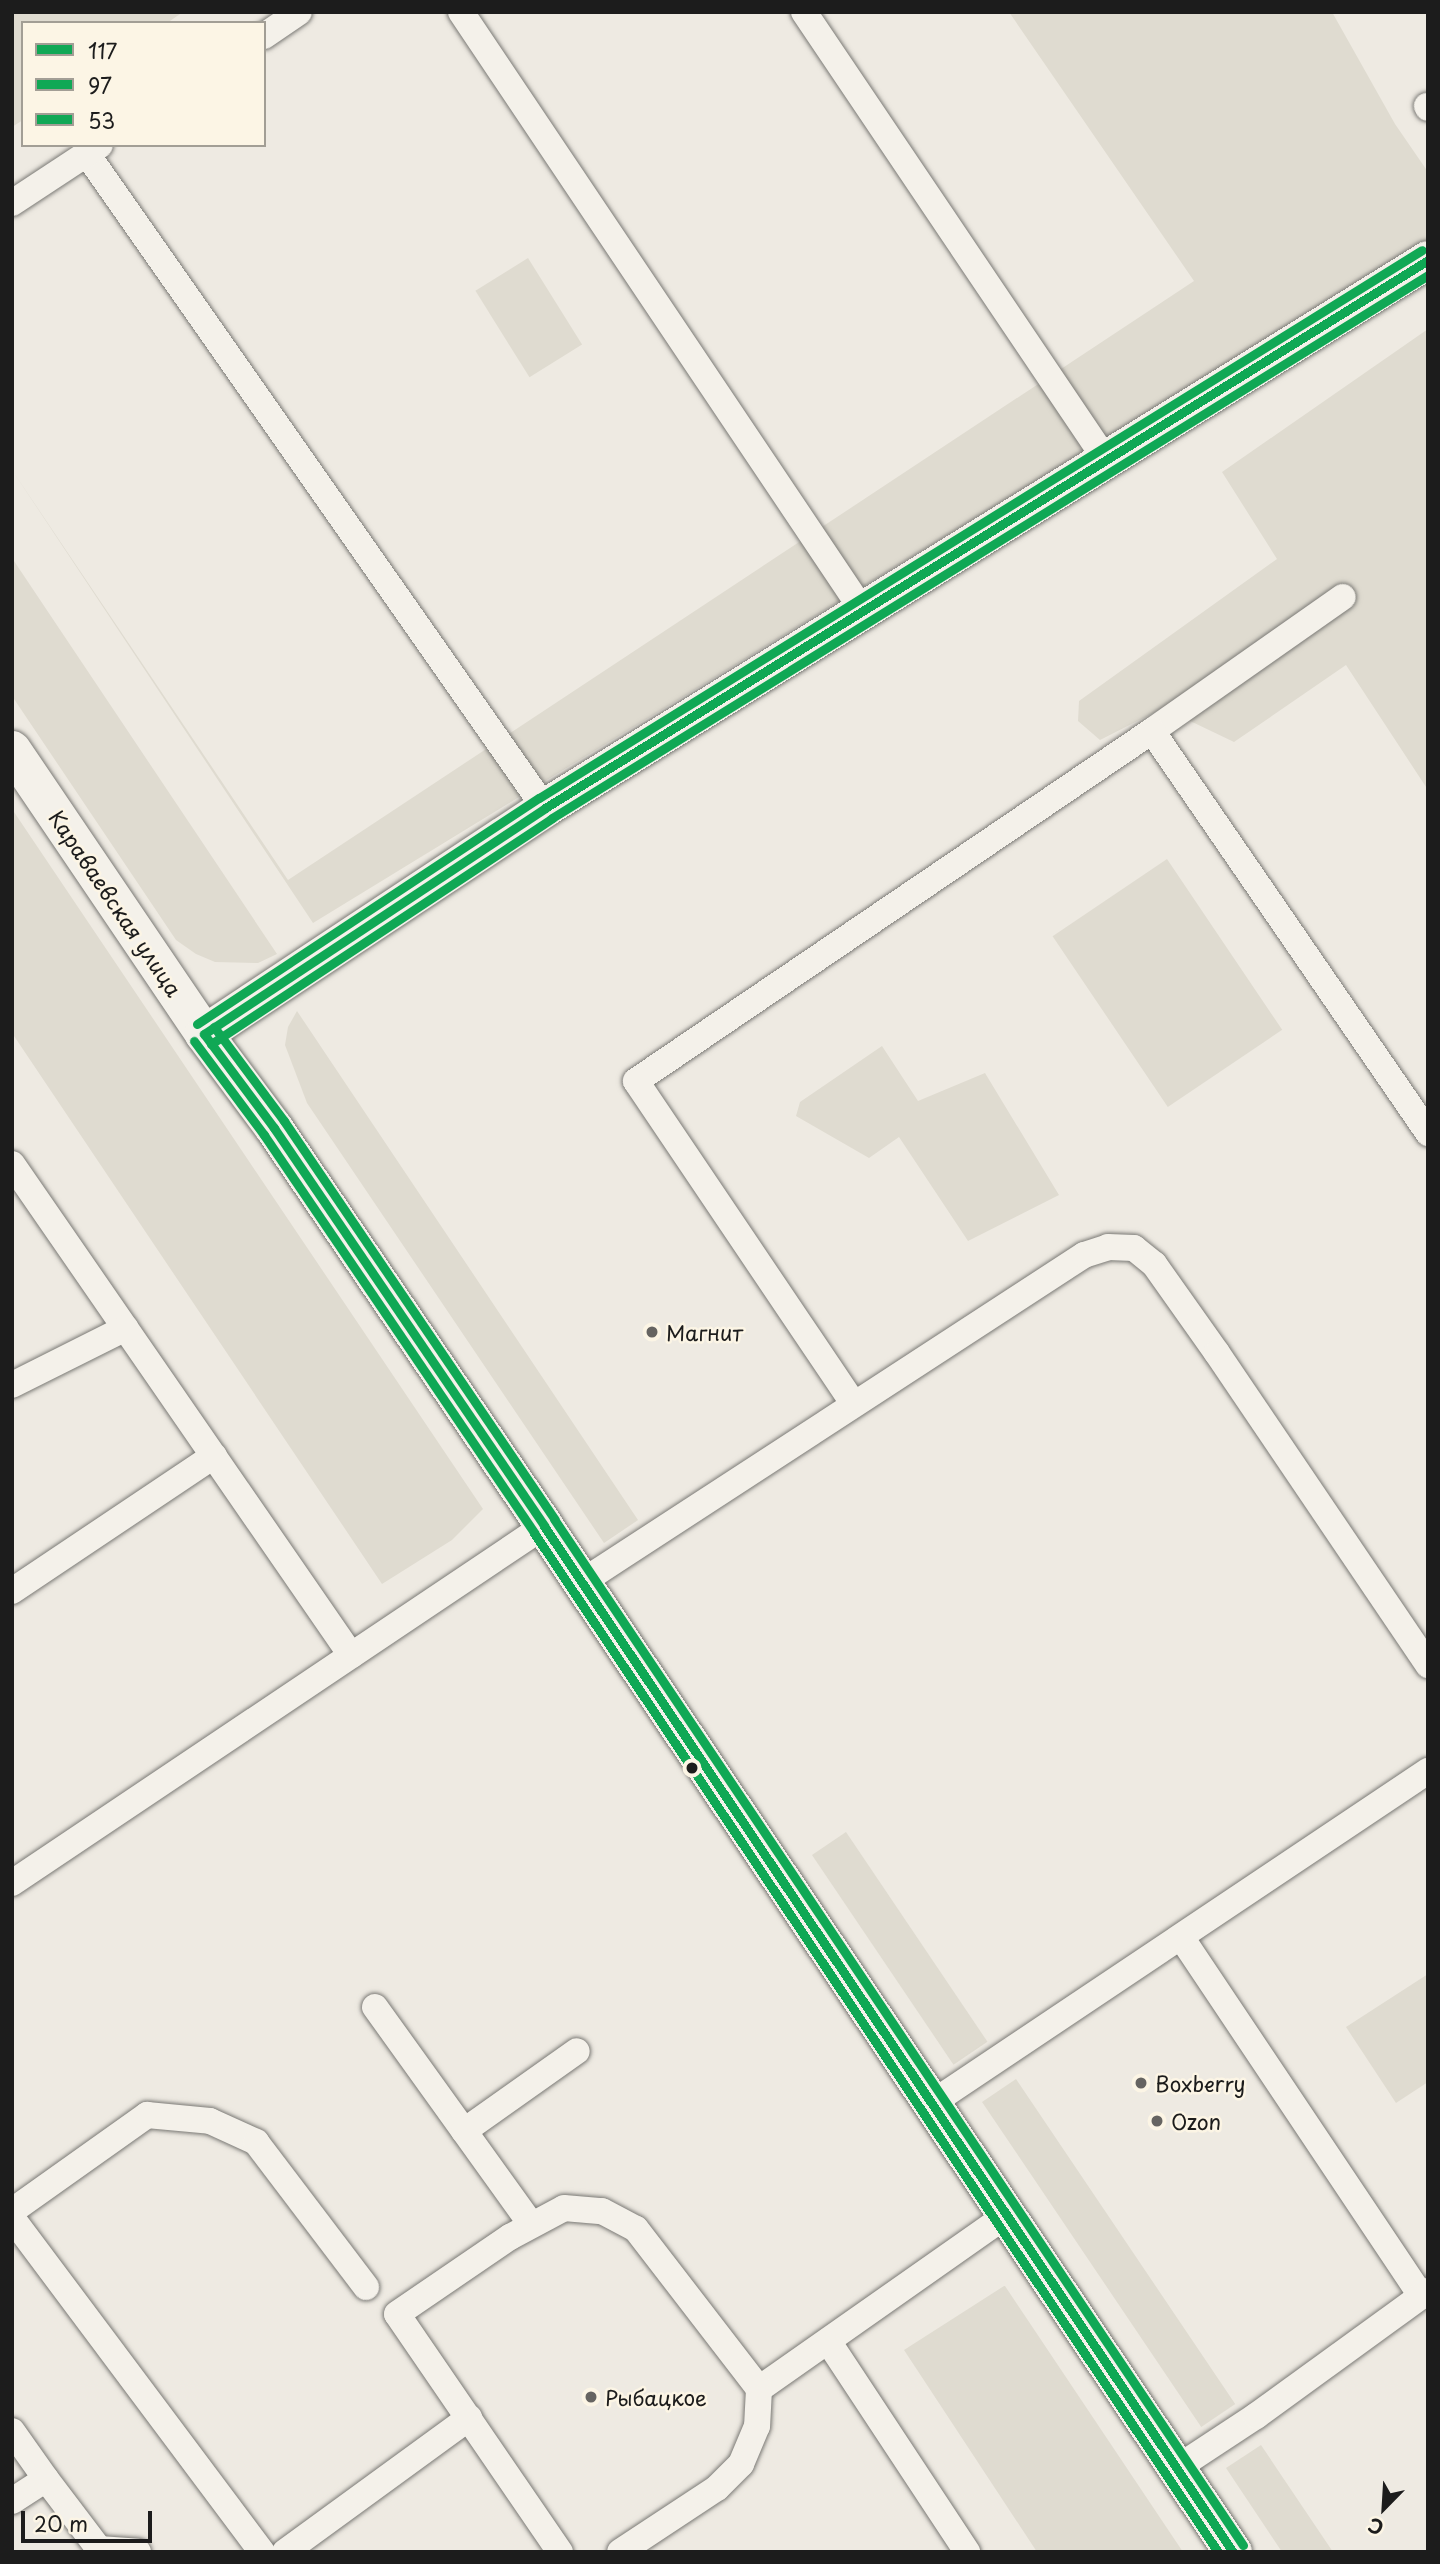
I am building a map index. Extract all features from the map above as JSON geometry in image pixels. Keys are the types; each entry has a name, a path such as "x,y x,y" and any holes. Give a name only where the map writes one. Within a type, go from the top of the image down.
{"street":[{"path":"204,1034 545,808 1428,260"},
{"name":"Караваевская улица","path":"12,750 204,1034 274,1128 544,1525 1233,2552"}],"lane":[{"path":"266,35 299,12"},
{"path":"461,12 863,611"},
{"path":"804,12 1106,460"},
{"path":"12,203 94,150 545,808"},
{"path":"853,1403 636,1081 1152,731 1343,597"},
{"path":"1152,731 1428,1133"},
{"path":"12,1164 351,1655"},
{"path":"582,1582 1084,1255 1108,1247 1133,1248 1154,1264 1202,1331 1428,1665"},
{"path":"12,1385 126,1328"},
{"path":"12,1591 214,1457"},
{"path":"12,1883 544,1525"},
{"path":"932,2103 1428,1771"},
{"path":"1177,2468 1256,2416 1424,2293 1181,1937"},
{"path":"375,2007 531,2224"},
{"path":"464,2131 578,2051"},
{"path":"12,2211 147,2115 210,2121 256,2142 366,2287"},
{"path":"560,2552 397,2314 531,2224 564,2208 602,2211 636,2229 759,2389 757,2426 741,2464 717,2488 650,2544 620,2552"},
{"path":"759,2389 1007,2215"},
{"path":"12,2218 262,2552"},
{"path":"828,2342 968,2552"},
{"path":"285,2552 469,2418"},
{"path":"12,2431 99,2549 138,2552"},
{"path":"12,2501 46,2479"}],"shaded area":[{"path":"12,12 183,12 170,21 21,21 21,121 12,127"},
{"path":"1009,12 1332,12 1395,124 1428,172 1428,241 313,923 12,470 288,880 1194,281"},
{"path":"528,258 582,345 529,377 475,291"},
{"path":"1428,329 1428,790 1346,665 1234,742 1163,708 1100,740 1078,721 1079,701 1277,559 1222,472"},
{"path":"12,558 277,954 258,963 215,962 196,954 176,940 12,696"},
{"path":"12,809 483,1509 452,1540 382,1584 12,1033"},
{"path":"1167,859 1282,1030 1168,1107 1053,936"},
{"path":"297,1011 638,1520 604,1543 307,1103 285,1045 288,1027"},
{"path":"882,1046 918,1101 985,1073 1059,1195 968,1241 899,1137 869,1158 796,1116 800,1102"},
{"path":"846,1832 987,2042 953,2065 812,1855"},
{"path":"1428,1974 1428,2082 1396,2103 1346,2027"},
{"path":"1016,2079 1235,2404 1201,2427 982,2102"},
{"path":"1004,2286 1183,2552 1037,2552 904,2350"},
{"path":"1261,2445 1333,2552 1282,2552 1226,2468"}],"transit line":[{"name":"53","path":"197,1024 539,798 1422,250"},
{"name":"117","path":"204,1034 545,808 1428,260"},
{"name":"97","path":"211,1044 552,818 1428,275"},
{"name":"53","path":"214,1027 284,1121 554,1519 1243,2545"},
{"name":"117","path":"204,1034 274,1128 544,1526 1233,2552"},
{"name":"97","path":"194,1041 264,1135 534,1533 1218,2552"}],"place":[{"name":"Магнит","path":"652,1332"},
{"name":"Boxberry","path":"1141,2083"},
{"name":"Ozon","path":"1157,2121"},
{"name":"Рыбацкое","path":"591,2397"}]}
